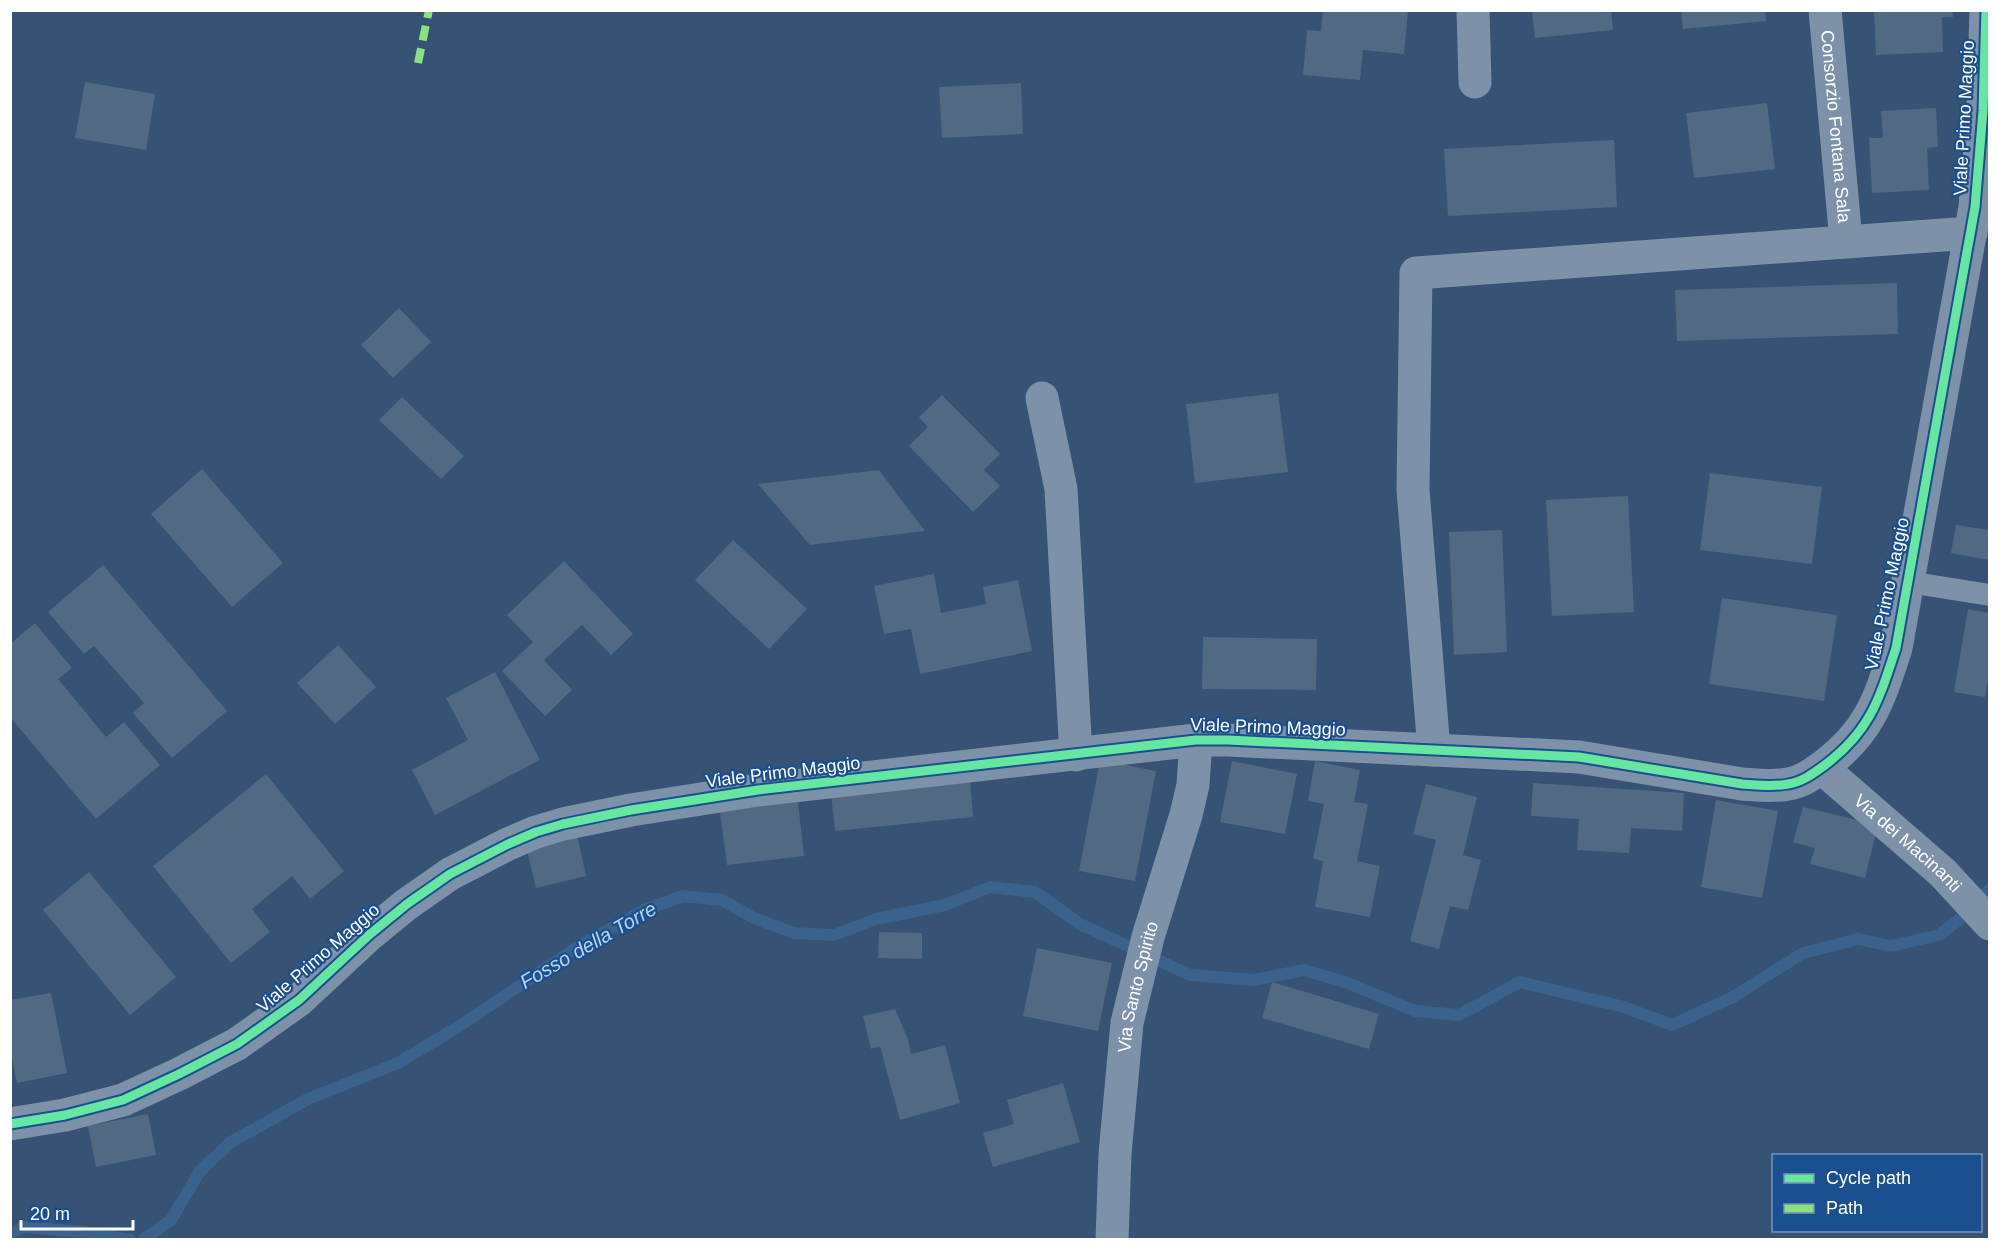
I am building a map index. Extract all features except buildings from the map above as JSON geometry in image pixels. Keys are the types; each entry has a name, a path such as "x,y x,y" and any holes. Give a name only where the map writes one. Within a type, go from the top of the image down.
{"street":[{"path":"1473,10 1475,82"},
{"name":"Consorzio Fontana Sala","path":"1825,10 1846,241"},
{"name":"Viale Primo Maggio","path":"10,1124 65,1115 123,1100 179,1074 237,1044 299,1000 369,935 407,904 450,874 508,843 536,832 631,810 747,792 1196,740 1579,757 1742,784 1791,784 1811,776 1836,757 1858,734 1876,706 1896,648 1971,233 1984,180 1986,10"},
{"path":"1434,750 1413,490 1416,273 1971,233"},
{"path":"1042,398 1061,489 1076,754"},
{"name":"Via Santo Spirito","path":"1112,1239 1114,1154 1127,1023 1148,937 1186,815 1193,785 1196,740"},
{"name":"Via dei Macinanti","path":"1822,768 1930,861 1987,921"}],"lane":[{"path":"1908,582 1989,595"}],"waterway":[{"name":"Fosso della Torre","path":"143,1240 171,1220 200,1171 231,1142 308,1099 398,1063 458,1027 576,948 644,910 683,896 722,900 754,918 794,933 834,935 876,919 945,905 990,887 1035,892 1080,924 1190,975 1254,980 1304,970 1345,982 1415,1011 1459,1015 1520,982 1624,1007 1672,1025 1733,997 1803,953 1858,939 1891,946 1939,935 1990,889"},
{"name":"Fosso della Torre","path":"10,1233 25,1227 83,1232 131,1240"}],"marked path":[{"path":"418,63 429,10"}],"cycle path":[{"path":"10,1124 65,1115 123,1100 179,1074 237,1044 299,1000 369,935 407,904 450,874 536,832 631,810 758,790 1196,740 1579,757 1742,784 1788,784 1808,777 1840,752 1863,727 1878,699 1896,648 1975,207 1983,111 1986,10"}]}
